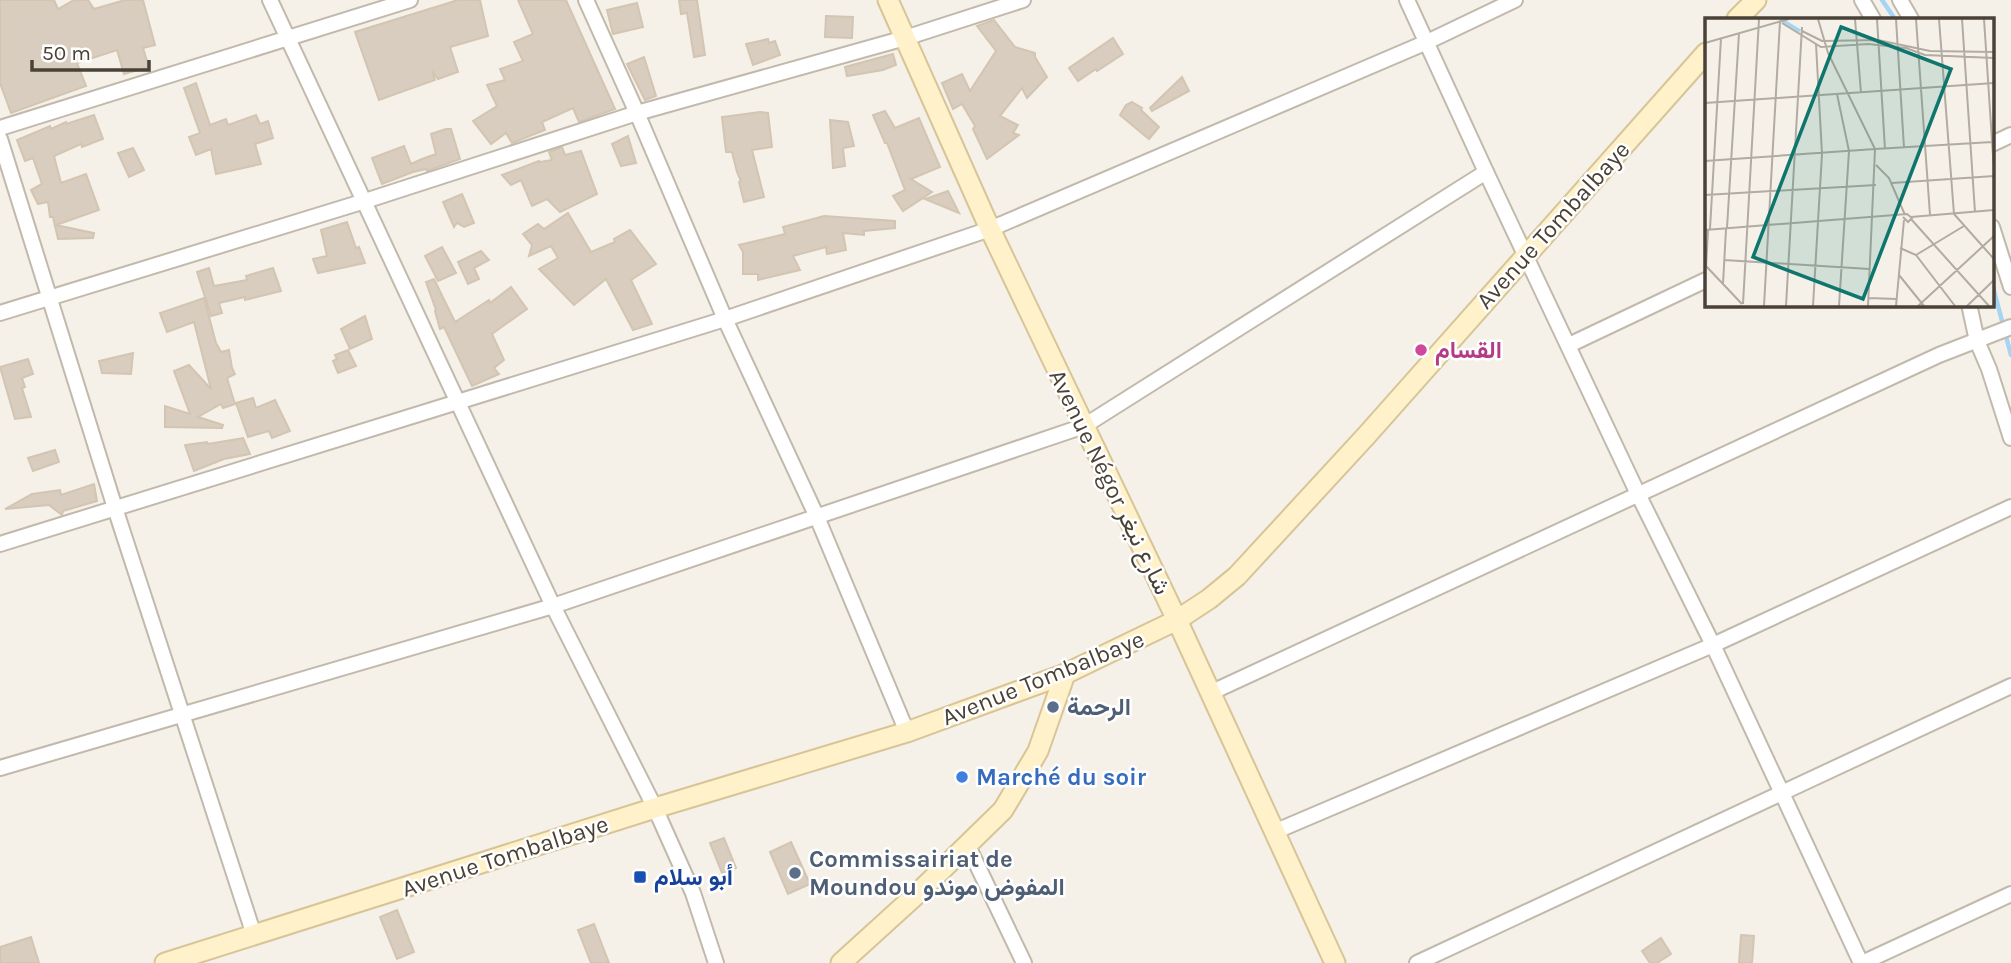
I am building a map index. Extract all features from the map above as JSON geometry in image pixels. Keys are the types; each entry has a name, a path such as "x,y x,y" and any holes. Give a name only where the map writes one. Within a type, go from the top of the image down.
{"main road":[{"name":"Avenue Négor شارع نيغر","path":"887,0 990,229 1177,620 1335,963"},
{"path":"1738,18 1756,0"},
{"name":"Avenue Tombalbaye","path":"165,963 655,808 907,732 1065,674 1177,620 1237,576 1366,436 1705,54"},
{"path":"841,963 968,846 1003,810 1038,751 1065,674"}],"street":[{"path":"270,0 553,606 655,808 693,893 716,963"},
{"path":"0,128 410,0"},
{"path":"586,0 725,319 817,517 907,732"},
{"path":"0,313 365,201 637,113 905,37 1023,0"},
{"path":"1407,0 1525,255 1713,645 1862,963 2011,894"},
{"path":"0,544 725,319 990,229 1427,42 1515,0"},
{"path":"1862,0 1872,18"},
{"path":"1900,0 1910,18"},
{"path":"1994,143 2011,135"},
{"path":"0,139 115,508 254,935"},
{"path":"0,768 553,606 1084,426 1486,172"},
{"path":"1994,233 2011,287"},
{"path":"1569,345 1705,280"},
{"path":"1970,306 2011,438"},
{"path":"1210,693 1939,355 2011,327"},
{"path":"1274,832 1713,645 2011,508"},
{"path":"1417,963 2011,686"},
{"path":"968,846 1024,963"}],"building":[{"path":"0,0 54,0 58,9 74,0 88,0 94,9 125,0 143,0 155,45 143,48 149,67 124,74 117,50 77,63 86,86 11,113 0,83"},
{"path":"458,0 480,0 488,36 450,47 458,72 438,79 432,71 435,80 379,100 355,32"},
{"path":"518,0 566,0 615,109 579,122 573,108 542,122 545,130 512,143 506,133 491,144 473,121 497,106 487,85 505,80 500,69 523,61 514,42 533,34"},
{"path":"679,0 697,0 705,55 694,57 687,13 681,14"},
{"path":"637,3 643,27 613,34 607,10"},
{"path":"826,16 853,17 852,38 825,37"},
{"path":"994,20 1015,47 1035,53 1047,77 1027,98 1022,88 1000,116 1018,125 1013,133 1019,135 987,159 973,129 975,126 962,104 953,109 942,83 962,74 970,91 996,51 977,26"},
{"path":"1113,38 1123,54 1078,81 1069,68"},
{"path":"768,39 769,43 775,41 780,55 753,65 746,44"},
{"path":"893,54 896,65 847,76 845,67"},
{"path":"644,57 656,96 645,100 627,64"},
{"path":"1182,77 1189,91 1152,111 1150,108"},
{"path":"196,83 210,125 226,119 228,125 256,115 260,124 268,121 273,138 255,144 261,164 216,174 211,149 196,155 189,137 200,133 184,88"},
{"path":"1132,102 1142,108 1159,127 1149,139 1120,115 1126,105"},
{"path":"885,111 895,128 919,118 940,167 911,179 932,192 903,211 893,196 905,190 873,115"},
{"path":"768,113 772,147 752,150 764,197 744,202 732,152 726,152 722,117"},
{"path":"94,115 103,139 82,147 81,144 54,156 61,183 86,174 99,210 56,225 94,233 93,238 58,239 48,202 38,204 31,190 42,184 33,158 25,161 17,140 50,126 51,129"},
{"path":"830,120 848,122 854,146 843,148 845,166 833,168"},
{"path":"451,129 460,159 382,184 372,158 404,146 411,164 436,154 431,134"},
{"path":"628,136 636,163 621,166 612,144"},
{"path":"562,147 565,155 581,151 597,194 560,212 547,199 532,206 521,180 511,185 502,175 539,161 552,160 549,152"},
{"path":"133,148 144,170 129,177 118,153"},
{"path":"948,191 959,213 925,199"},
{"path":"462,194 474,223 464,227 457,223 454,227 443,202"},
{"path":"568,213 591,252 615,242 614,239 630,230 656,264 631,280 652,324 633,330 606,279 574,305 539,269 558,258 551,246 529,256 532,245 523,234 538,224 544,229"},
{"path":"824,216 895,221 895,228 864,231 864,235 843,233 846,250 827,254 826,247 793,256 800,270 758,280 758,274 743,274 743,252 739,245 785,234 783,227"},
{"path":"347,222 356,248 359,247 365,263 318,273 313,259 327,256 321,230"},
{"path":"442,247 456,273 438,281 425,256"},
{"path":"481,251 489,260 474,268 479,279 468,284 458,262"},
{"path":"209,268 214,286 247,280 246,276 273,268 281,291 219,303 222,313 211,316 197,272"},
{"path":"434,279 455,322 489,300 490,303 511,287 527,309 492,334 504,360 494,368 499,374 472,386 444,327 440,329 426,282"},
{"path":"204,298 216,343 221,352 229,350 235,374 227,378 235,404 223,408 221,404 198,417 223,425 222,428 165,427 165,406 190,414 174,371 189,365 211,389 194,322 167,332 160,313"},
{"path":"365,316 372,339 350,349 341,329"},
{"path":"348,350 356,366 338,373 333,361 337,359 335,355"},
{"path":"133,353 131,374 102,373 99,361"},
{"path":"28,359 33,374 22,378 25,387 22,388 31,417 15,419 0,367"},
{"path":"253,398 256,408 275,400 290,431 272,438 269,431 248,437 236,403"},
{"path":"243,438 250,454 224,459 194,471 185,445"},
{"path":"55,450 59,462 33,471 28,458"},
{"path":"94,484 97,501 63,511 62,515 49,505 5,509 32,494 60,490 61,495"},
{"path":"724,838 736,868 722,873 710,843"},
{"path":"791,842 810,884 788,894 770,852"},
{"path":"397,910 414,952 397,959 380,917"},
{"path":"594,924 609,963 591,963 578,930"},
{"path":"1741,935 1754,936 1752,963 1739,963"},
{"path":"31,937 39,963 0,963 0,947"},
{"path":"1661,938 1671,954 1657,963 1650,963 1642,951"}],"waterway":[{"path":"1882,0 1894,18"},
{"path":"1994,291 2011,355"}],"place":[{"name":"القسام","path":"1421,350"},
{"name":"الرحمة","path":"1053,707"},
{"name":"Marché du soir","path":"962,777"},
{"name":"Commissairiat de Moundou المفوض موندو","path":"795,873"},
{"name":"أبو سلام","path":"640,877"}]}
